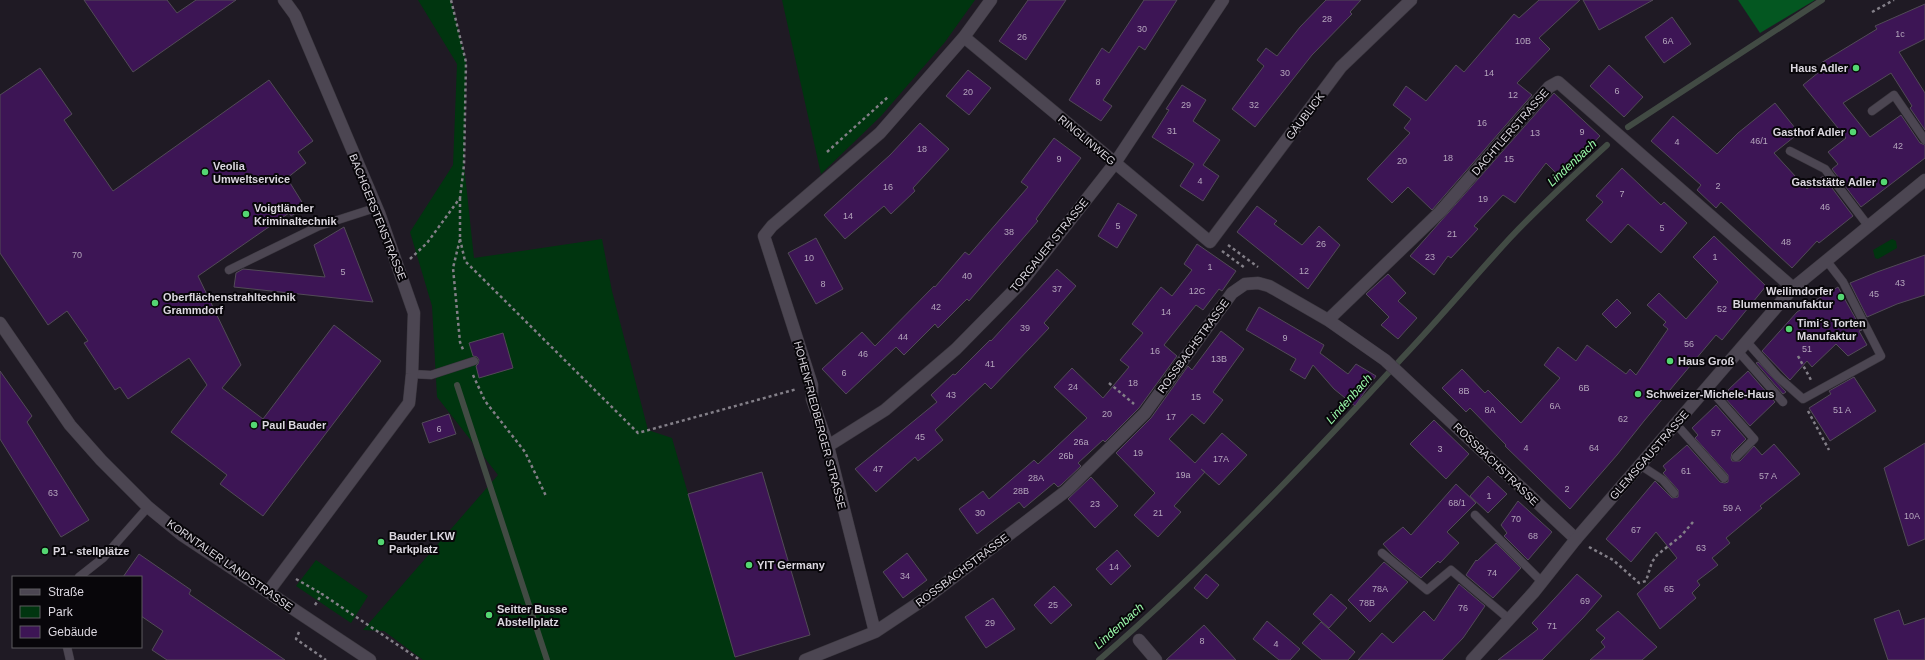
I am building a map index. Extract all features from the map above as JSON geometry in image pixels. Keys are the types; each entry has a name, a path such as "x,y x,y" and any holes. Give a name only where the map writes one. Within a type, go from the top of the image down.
{"street":[{"name":"BACHGERSTENSTRASSE","path":"268,592 409,403 412,374 414,313 400,269 379,213 375,208 295,15 284,0"},
{"name":"HOHENFRIEDBERGER STRASSE","path":"875,632 828,446 812,399 812,385 764,236 772,226 880,133 964,37 991,0"},
{"name":"TORGAUER STRASSE","path":"828,446 885,410 956,349 1020,284 1115,163 1223,0"},
{"name":"GÄUBLICK","path":"1213,239 1341,67 1411,0"},
{"name":"RINGLINWEG","path":"964,37 1115,163 1213,239"},
{"name":"DACHTLERSTRASSE","path":"1328,320 1440,212 1549,87 1558,82 1793,288"},
{"name":"GLEMSGAUSTRASSE","path":"1472,660 1542,582 1576,539 1793,288 1925,180"},
{"name":"ROSSBACHSTRASSE","path":"805,660 875,632 929,596 1066,491 1145,413 1232,294 1245,284 1258,283 1269,286 1328,320 1385,360 1413,384 1576,539"},
{"name":"KORNTALER LANDSTRASSE","path":"0,323 70,425 101,460 148,507 182,535 370,660"},
{"path":"1139,640 1156,660"}],"lane":[{"path":"1872,111 1894,95 1925,140"},
{"path":"1790,152 1825,169 1869,227"},
{"path":"229,270 319,226 375,208"},
{"path":"1747,342 1778,377 1803,399 1881,356 1843,282 1826,260"},
{"path":"1738,351 1783,402"},
{"path":"412,374 431,375 474,361"},
{"path":"1708,387 1754,439 1736,457"},
{"path":"1676,424 1724,478"},
{"path":"1640,465 1663,480 1674,493"},
{"path":"80,576 103,558 148,507"},
{"path":"1475,515 1542,582"},
{"path":"1382,553 1427,590 1451,570 1509,619"},
{"path":"67,648 70,660"}],"path":[{"path":"400,269 427,244 460,198 464,165 466,62 451,0"},
{"path":"1872,12 1894,0"},
{"path":"827,152 890,96"},
{"path":"460,239 465,261 638,433 812,385"},
{"path":"1213,239 1246,269"},
{"path":"1213,239 1259,268 1258,283"},
{"path":"1798,356 1817,392"},
{"path":"1109,383 1145,413"},
{"path":"1803,399 1806,408 1829,450"},
{"path":"1576,539 1613,560 1639,584 1646,581 1652,562 1657,555 1681,536 1693,522"},
{"path":"283,572 322,594"}],"green space":[{"path":"418,0 451,0 466,62 464,165 474,258 602,239 612,291 648,430 672,438 736,660 423,660 384,631 363,630 498,475 437,397 432,306 410,232 453,165 457,64"},
{"path":"782,0 975,0 945,42 881,116 821,174"},
{"path":"1738,0 1815,0 1760,33"},
{"path":"1892,239 1896,241 1897,248 1878,259 1875,258 1873,250"},
{"path":"316,560 368,596 351,623 296,586"}],"building":[{"path":"84,0 167,0 177,13 196,0 236,0 133,72"},
{"path":"1028,0 1066,0 1026,60 999,41"},
{"path":"1144,0 1177,0 1145,50 1139,46 1103,100 1112,106 1101,121 1069,100 1102,48 1109,53"},
{"path":"1326,0 1361,0 1350,12 1352,14 1312,55 1255,127 1232,109 1264,66 1257,60 1266,48 1277,56 1300,27"},
{"path":"1539,0 1580,0 1539,38 1550,49 1517,83 1532,95 1432,210 1408,187 1392,203 1367,179 1410,133 1404,128 1411,119 1393,105 1406,86 1426,101 1456,65 1464,72 1514,14 1519,18"},
{"path":"1583,0 1653,0 1599,30"},
{"path":"1925,4 1925,39 1899,52 1925,93 1925,130 1910,108 1912,106 1891,73 1843,103 1870,137 1901,115 1920,143 1925,145 1925,158 1861,207 1832,169 1838,164 1828,152 1846,138 1803,85 1824,68 1821,63 1877,29 1875,26"},
{"path":"1672,17 1691,44 1664,63 1645,37"},
{"path":"1609,65 1643,97 1624,117 1590,86"},
{"path":"40,68 72,114 64,120 113,191 269,80 313,141 298,152 306,163 287,178 305,207 291,216 289,213 198,276 241,365 222,388 263,419 334,325 381,361 263,516 220,484 227,475 171,432 207,385 189,358 128,399 120,387 115,390 84,343 88,341 67,311 48,325 0,253 0,95"},
{"path":"968,70 991,88 969,115 946,96"},
{"path":"1182,85 1206,100 1193,121 1220,140 1203,165 1219,176 1203,201 1180,186 1194,164 1152,137 1169,110 1166,109"},
{"path":"1554,93 1600,136 1587,150 1584,147 1558,175 1546,163 1515,203 1503,195 1474,226 1478,229 1451,258 1448,256 1434,275 1410,256"},
{"path":"1775,103 1799,133 1774,153 1807,189 1823,176 1853,216 1819,243 1817,241 1792,268 1721,202 1716,208 1697,190 1701,185 1651,141 1673,116 1717,154 1738,133"},
{"path":"920,123 949,149 913,188 915,191 891,214 884,206 845,239 824,215 890,155"},
{"path":"1054,138 1081,158 1036,219 1038,221 969,301 967,299 938,328 935,324 904,355 896,347 846,394 822,369 862,332 875,346 934,286 935,287 965,252 969,255 1028,187 1021,182"},
{"path":"1622,168 1661,205 1664,202 1687,223 1661,253 1628,224 1611,243 1586,220 1603,202 1596,196"},
{"path":"1118,203 1137,215 1117,248 1098,236"},
{"path":"1257,206 1277,221 1274,224 1302,245 1319,226 1340,245 1308,289 1237,232"},
{"path":"344,227 373,302 234,287 236,273 243,269 325,277 314,245"},
{"path":"1714,236 1766,286 1722,340 1716,335 1617,455 1570,509 1505,446 1506,445 1470,408 1466,412 1442,388 1462,369 1485,393 1488,390 1521,423 1560,378 1544,365 1558,347 1576,361 1587,345 1626,374 1630,369 1636,375 1668,329 1663,325 1666,322 1647,305 1659,293 1686,319 1718,282 1693,257"},
{"path":"816,238 843,289 816,304 788,253"},
{"path":"1197,244 1236,271 1222,291 1219,289 1203,310 1196,305 1164,345 1177,356 1139,408 1105,442 1103,440 1078,463 1081,466 1061,485 1058,487 1054,483 1024,508 1019,502 977,534 959,509 983,491 989,499 1034,460 1038,464 1087,418 1054,387 1072,368 1103,398 1129,367 1120,360 1143,333 1132,324 1161,287 1172,296 1192,270 1184,264"},
{"path":"1925,255 1925,295 1897,304 1867,317 1850,283"},
{"path":"1057,269 1076,286 1044,323 1049,328 991,389 985,383 935,430 943,440 918,461 915,457 876,492 855,469 937,402 931,395 953,374 955,375 990,340 991,341"},
{"path":"1388,274 1406,293 1398,301 1417,318 1398,339 1381,325 1389,317 1366,294"},
{"path":"1838,287 1862,330 1859,331 1867,345 1848,356 1836,344 1812,367 1807,361 1790,380 1762,351 1797,312"},
{"path":"1617,299 1631,313 1616,328 1602,314"},
{"path":"1259,307 1324,345 1320,353 1348,374 1356,364 1376,376 1355,406 1334,389 1313,365 1305,379 1290,370 1296,359 1246,330"},
{"path":"1221,331 1244,349 1213,392 1223,400 1204,424 1192,414 1169,439 1195,463 1222,433 1247,455 1219,485 1205,472 1174,506 1181,512 1158,537 1134,515 1155,493 1116,453 1151,418 1188,366 1192,370"},
{"path":"503,333 513,368 479,378 476,366 479,360 477,357 473,356 469,343"},
{"path":"1758,362 1786,392 1783,394 1756,363"},
{"path":"0,371 32,416 27,422 89,520 61,537 0,439"},
{"path":"1748,371 1775,402 1750,426 1724,397 1730,392 1728,390"},
{"path":"1854,377 1876,411 1830,441 1809,408 1831,394 1829,391"},
{"path":"1716,405 1746,439 1732,453 1732,461 1740,461 1754,446 1762,455 1774,444 1800,474 1760,506 1762,508 1726,538 1730,543 1712,558 1718,565 1697,581 1700,585 1692,593 1696,598 1660,629 1637,594 1677,558 1656,532 1631,562 1606,539 1655,481 1672,498 1678,497 1678,490 1663,473 1666,470 1663,466 1687,445 1720,482 1728,482 1728,475 1695,438 1698,435 1692,428"},
{"path":"449,414 456,434 429,443 422,423"},
{"path":"1434,420 1469,454 1446,479 1410,444"},
{"path":"1925,443 1925,539 1908,546 1884,468"},
{"name":"YIT Germany","path":"762,472 810,635 735,657 688,494"},
{"path":"1488,476 1507,494 1488,513 1470,496"},
{"path":"1091,477 1118,506 1095,528 1068,499"},
{"path":"1456,484 1476,503 1447,532 1459,543 1440,563 1438,561 1421,578 1392,554 1383,544 1403,527 1411,535"},
{"path":"1518,501 1552,532 1528,560 1504,536 1507,533 1501,525"},
{"path":"1496,543 1521,568 1493,598 1466,575 1476,560 1477,561"},
{"path":"1117,550 1131,566 1111,585 1096,569"},
{"path":"907,553 927,580 903,598 883,572"},
{"path":"139,554 191,590 189,594 285,660 167,660 152,650 163,631 142,617 142,576 124,576"},
{"path":"1384,562 1408,582 1370,622 1348,600"},
{"path":"1206,574 1219,585 1207,599 1194,588"},
{"path":"1577,574 1602,596 1583,618 1542,660 1498,660 1538,629 1532,623"},
{"path":"1459,584 1485,606 1463,638 1442,660 1358,660 1382,633 1393,643 1424,611 1434,621"},
{"path":"1054,586 1072,605 1051,624 1034,605"},
{"path":"1331,594 1347,608 1329,628 1313,614"},
{"path":"993,598 1015,629 986,648 965,617"},
{"path":"1899,610 1904,625 1925,618 1925,660 1888,660 1874,619"},
{"path":"1618,611 1657,647 1642,660 1590,660 1605,647 1601,642 1605,638 1596,630"},
{"path":"1267,621 1300,649 1290,660 1279,660 1253,639"},
{"path":"1321,622 1355,652 1348,660 1322,660 1302,643"},
{"path":"1204,625 1236,660 1166,660"}],"waterway":[{"name":"Lindenbach","path":"1628,127 1822,0"},
{"name":"Lindenbach","path":"1099,660 1217,551 1293,475 1367,397 1510,238 1607,145"},
{"path":"457,385 547,660"}],"place":[{"name":"Haus Adler","path":"1856,68"},
{"name":"Gasthof Adler","path":"1853,132"},
{"name":"Veolia Umweltservice","path":"205,172"},
{"name":"Gaststätte Adler","path":"1884,182"},
{"name":"Voigtländer Kriminaltechnik","path":"246,214"},
{"name":"Weilimdorfer Blumenmanufaktur","path":"1841,297"},
{"name":"Oberflächenstrahltechnik Grammdorf","path":"155,303"},
{"name":"Timi´s Torten Manufaktur","path":"1789,329"},
{"name":"Haus Groß","path":"1670,361"},
{"name":"Schweizer-Michele-Haus","path":"1638,394"},
{"name":"Paul Bauder","path":"254,425"},
{"name":"Bauder LKW Parkplatz","path":"381,542"},
{"name":"P1 - stellplätze","path":"45,551"},
{"name":"YIT Germany","path":"749,565"},
{"name":"Seitter Busse Abstellplatz","path":"489,615"}]}
